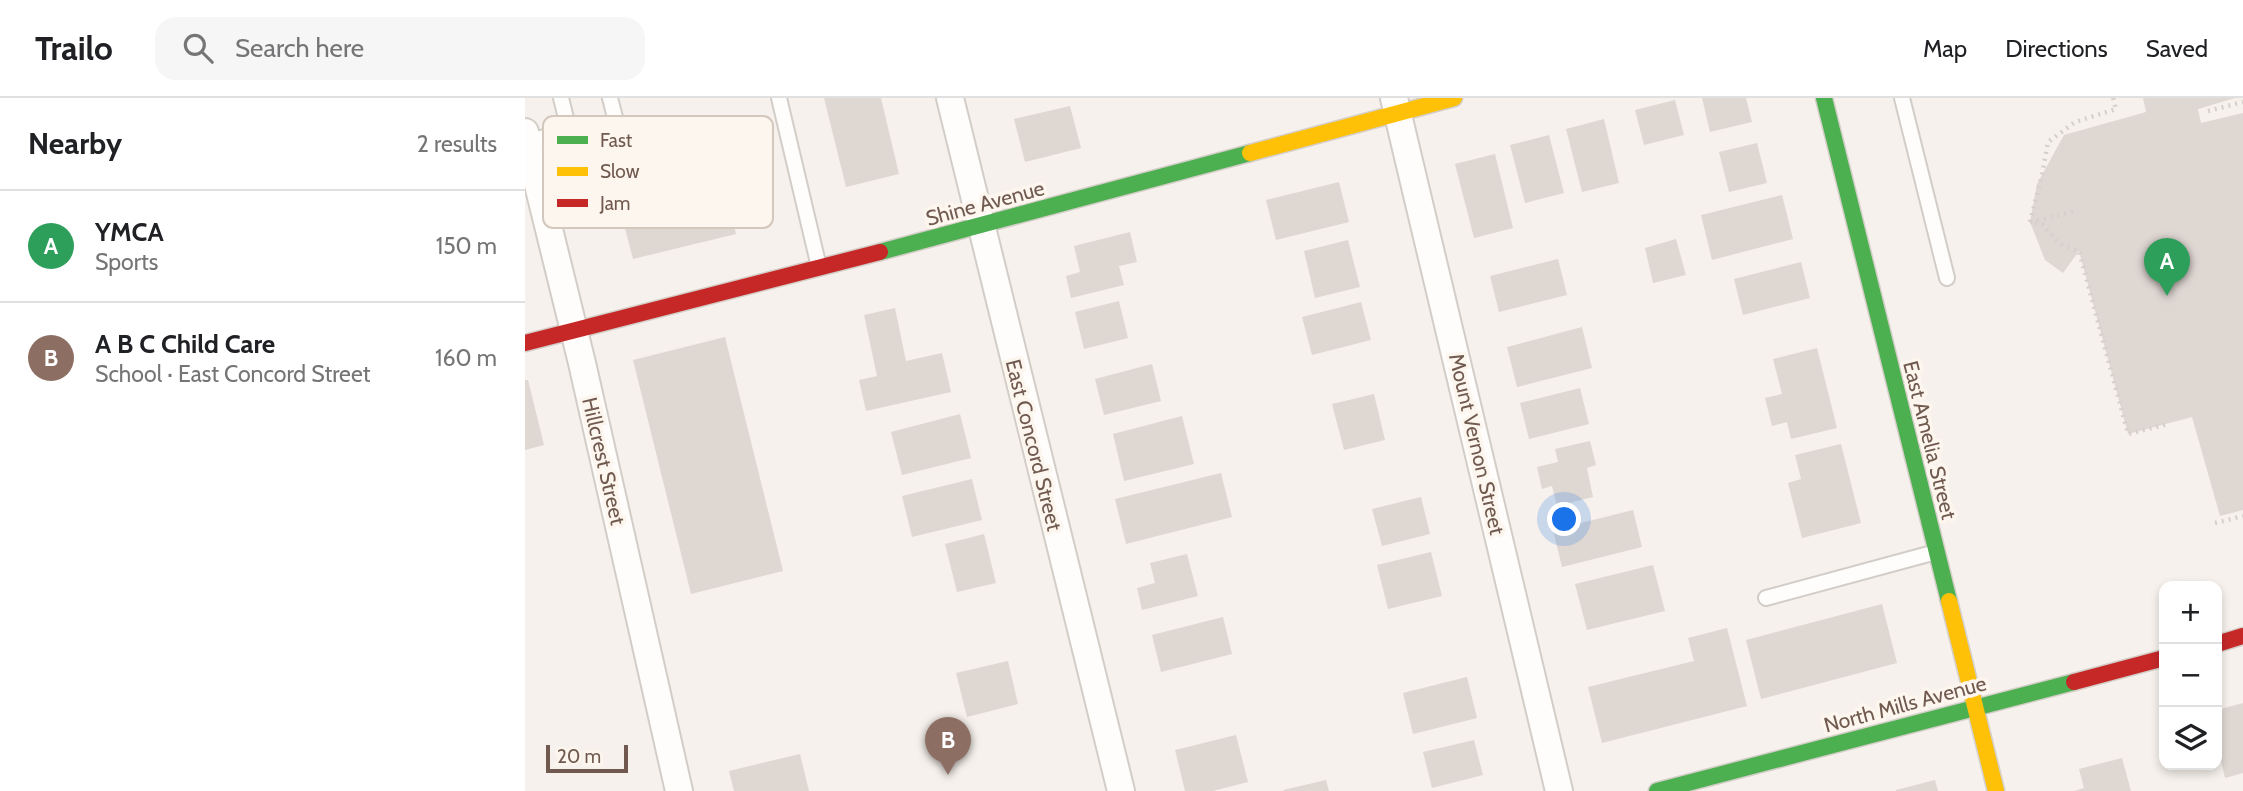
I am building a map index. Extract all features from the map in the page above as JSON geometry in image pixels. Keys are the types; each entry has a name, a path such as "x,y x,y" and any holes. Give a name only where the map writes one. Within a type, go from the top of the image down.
{"street":[{"name":"East Concord Street","path":"950,98 1121,791"},
{"name":"Shine Avenue","path":"525,343 980,227 1396,106 1454,98"},
{"name":"East Amelia Street","path":"1824,98 1996,791"},
{"name":"Mount Vernon Street","path":"1396,106 1559,791"},
{"name":"Hillcrest Street","path":"527,145 543,207"},
{"name":"Hillcrest Street","path":"548,228 679,791"},
{"path":"2222,642 2243,636"},
{"name":"North Mills Avenue","path":"1657,791 2159,659"}],"lane":[{"path":"561,98 566,116"},
{"path":"610,98 615,116"},
{"path":"779,98 820,267"},
{"path":"1902,98 1947,278"},
{"path":"1766,598 1936,552"}],"path":[{"path":"2030,222 2048,142 2075,122 2116,109 2113,98"},
{"path":"2208,111 2243,102"},
{"path":"2030,222 2073,212"},
{"path":"2030,222 2043,225 2058,243 2079,251 2128,434 2168,424"},
{"path":"2215,523 2243,516"}],"building":[{"path":"824,98 881,98 899,174 846,187"},
{"path":"1702,98 1746,98 1752,122 1710,132"},
{"path":"2143,98 2235,98 2198,109 2201,123 2243,113 2243,510 2220,516 2192,417 2128,434 2079,251 2063,273 2045,260 2030,222 2037,184 2064,135 2146,112"},
{"path":"1675,100 1684,135 1644,145 1635,110"},
{"path":"1070,106 1081,148 1025,162 1014,119"},
{"path":"1604,119 1619,183 1582,192 1566,129"},
{"path":"1549,135 1564,193 1525,203 1510,145"},
{"path":"1757,143 1767,183 1729,192 1719,152"},
{"path":"1495,154 1513,228 1474,238 1455,164"},
{"path":"1339,182 1349,222 1276,240 1266,200"},
{"path":"1782,195 1793,239 1712,260 1701,215"},
{"path":"625,228 734,228 736,234 633,259"},
{"path":"1130,232 1137,262 1119,266 1124,285 1071,298 1066,276 1080,272 1074,246"},
{"path":"1676,239 1686,275 1653,283 1645,248"},
{"path":"1348,240 1360,287 1315,298 1304,251"},
{"path":"1558,259 1567,295 1499,312 1490,276"},
{"path":"1801,262 1810,298 1743,315 1734,279"},
{"path":"1119,301 1128,338 1084,349 1075,312"},
{"path":"1361,302 1371,340 1312,355 1302,317"},
{"path":"895,308 906,361 942,353 951,392 866,411 859,380 877,376 864,315"},
{"path":"1582,327 1592,368 1517,387 1507,347"},
{"path":"725,337 783,571 691,594 633,360"},
{"path":"1817,348 1837,428 1791,439 1787,422 1772,426 1765,398 1782,394 1773,359"},
{"path":"1152,364 1161,401 1104,415 1095,379"},
{"path":"525,380 528,380 544,445 525,450"},
{"path":"1580,388 1589,424 1529,439 1520,403"},
{"path":"1374,394 1385,440 1344,450 1332,404"},
{"path":"960,414 971,458 902,475 891,432"},
{"path":"1182,416 1194,464 1124,481 1113,434"},
{"path":"1590,441 1596,465 1587,468 1593,497 1557,506 1552,486 1542,489 1537,467 1558,462 1555,449"},
{"path":"1841,444 1861,523 1802,538 1788,483 1801,479 1795,455"},
{"path":"1221,473 1232,517 1126,544 1115,499"},
{"path":"972,479 982,520 912,537 902,496"},
{"path":"1421,497 1430,534 1382,546 1372,509"},
{"path":"1633,510 1642,547 1562,567 1553,530"},
{"path":"984,534 996,583 957,592 945,544"},
{"path":"1431,552 1442,596 1388,609 1377,565"},
{"path":"1187,554 1198,596 1142,610 1137,588 1155,583 1150,563"},
{"path":"1653,565 1665,611 1587,630 1575,584"},
{"path":"1882,604 1897,663 1761,699 1746,640"},
{"path":"1223,617 1232,654 1161,672 1152,635"},
{"path":"1727,628 1747,706 1602,743 1588,687 1694,661 1688,638"},
{"path":"1008,661 1018,704 967,717 956,673"},
{"path":"1467,677 1477,718 1413,734 1403,693"},
{"path":"2243,703 2243,773 2225,778 2222,765 2222,709"},
{"path":"1236,735 1248,782 1213,791 1185,791 1175,750"},
{"path":"1474,740 1483,775 1432,788 1423,752"},
{"path":"800,754 809,791 734,791 729,771"},
{"path":"2122,758 2131,791 2074,791 2084,788 2079,769"},
{"path":"1326,780 1329,791 1283,790"},
{"path":"1935,780 1938,791 1896,791 1896,790"}],"traffic: fast":[{"path":"1824,98 1949,601"},
{"path":"880,252 1250,153"},
{"path":"1657,791 2074,682"}],"traffic: slow":[{"path":"1250,153 1454,98"},
{"path":"1949,601 1996,791"}],"traffic: jam":[{"path":"525,343 880,252"},
{"path":"2222,642 2243,636"},
{"path":"2074,682 2159,659"}],"place":[{"name":"YMCA","path":"2167,296"},
{"name":"A B C Child Care","path":"948,775"}]}
